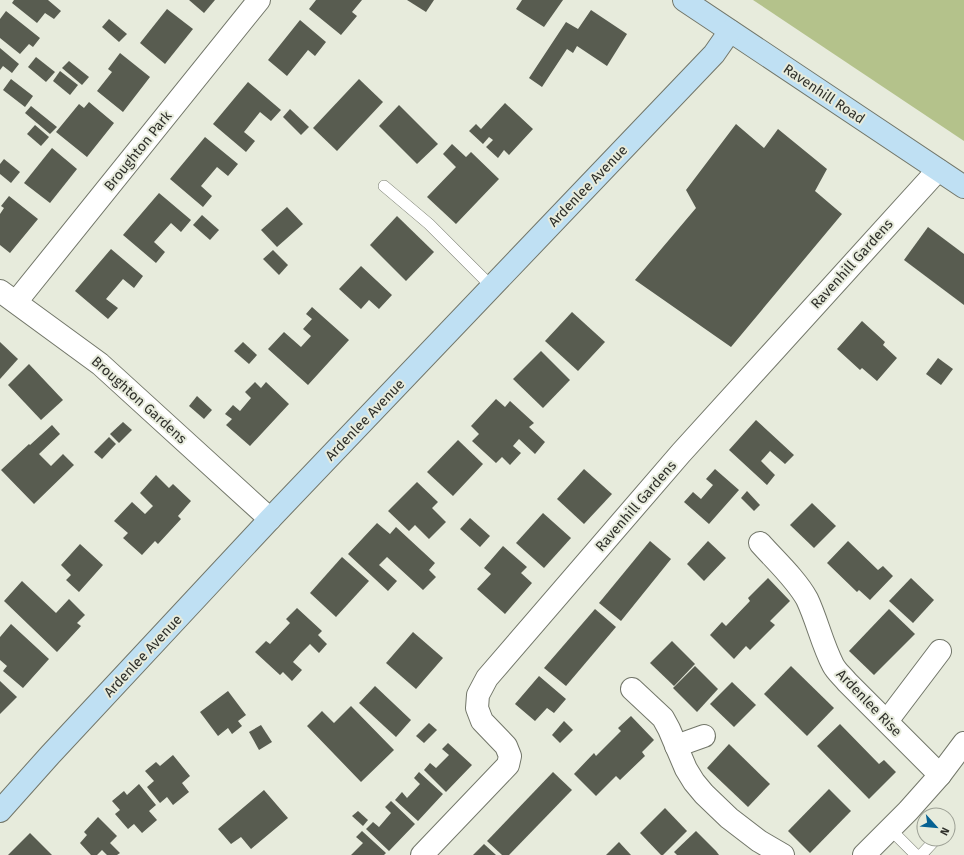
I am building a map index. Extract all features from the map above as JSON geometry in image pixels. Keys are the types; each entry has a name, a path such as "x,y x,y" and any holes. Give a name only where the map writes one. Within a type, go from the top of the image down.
{"street":[{"name":"Broughton Park","path":"8,296 259,0"},
{"name":"Ravenhill Road","path":"684,0 964,187"},
{"name":"Ardenlee Avenue","path":"0,811 50,755 270,519 714,54 730,31"},
{"name":"Ravenhill Gardens","path":"422,855 508,765 510,756 506,746 482,721 477,708 478,695 487,678 681,453 938,170"},
{"name":"Broughton Gardens","path":"8,296 100,364 270,519"},
{"name":"Ardenlee Rise","path":"760,543 791,577 806,598 834,666 847,682 940,775"},
{"path":"887,722 940,652"},
{"path":"632,689 663,718 686,769 704,794 728,818 758,841 783,855"},
{"path":"676,746 704,736"},
{"path":"864,855 908,811 940,775 964,743"}],"lane":[{"path":"384,186 429,224 492,287"},
{"path":"890,829 916,855"},
{"path":"921,855 928,847"}],"green space":[{"path":"753,0 964,0 964,141"}],"building":[{"path":"14,0 48,0 61,11 54,19 45,13 37,23 12,3"},
{"path":"189,0 215,0 204,13"},
{"path":"316,0 362,0 352,12 357,16 341,35 309,9"},
{"path":"407,0 434,0 426,12"},
{"path":"522,0 563,0 544,27 516,9"},
{"path":"167,9 193,29 165,64 140,43"},
{"path":"591,10 627,34 607,66 577,46 573,53 567,49 542,87 529,78 566,22 578,29"},
{"path":"6,11 40,38 33,47 29,44 20,54 0,38 0,19"},
{"path":"109,19 127,34 119,42 102,27"},
{"path":"300,20 326,42 315,56 308,50 287,76 268,60"},
{"path":"0,48 19,64 12,73 3,66 0,70"},
{"path":"120,53 150,77 123,112 97,91 112,72 108,69"},
{"path":"36,57 55,72 46,82 28,67"},
{"path":"69,61 89,77 82,85 62,68"},
{"path":"60,71 78,85 70,95 53,81"},
{"path":"11,79 33,96 25,107 3,90"},
{"path":"359,79 383,102 337,151 313,128"},
{"path":"248,82 281,110 271,121 260,112 244,132 255,141 246,152 213,124"},
{"path":"89,102 114,123 87,157 56,132 79,104 84,108"},
{"path":"505,103 533,129 509,155 504,150 498,158 486,147 493,140 489,137 483,144 469,131 476,124 481,129"},
{"path":"399,105 438,144 417,164 379,126"},
{"path":"31,106 57,127 50,134 25,113"},
{"path":"290,109 309,127 301,135 283,117"},
{"path":"736,124 764,148 778,129 827,169 815,191 842,214 731,347 635,280 696,208 686,190"},
{"path":"35,125 49,137 41,146 27,134"},
{"path":"205,137 238,164 228,176 217,167 201,186 212,196 203,207 170,179"},
{"path":"452,144 466,157 471,152 499,179 456,224 427,197 456,167 443,154"},
{"path":"52,148 77,169 50,203 24,183"},
{"path":"4,159 20,172 11,183 0,174 0,164"},
{"path":"159,193 191,220 181,232 171,223 154,242 165,252 156,263 123,235"},
{"path":"9,196 38,219 10,253 0,245 0,214 4,208 1,206"},
{"path":"287,207 303,224 277,247 261,230"},
{"path":"202,215 219,230 210,240 193,225"},
{"path":"397,216 434,252 406,281 370,245"},
{"path":"928,227 964,254 964,305 904,260"},
{"path":"111,249 143,276 134,288 123,279 106,299 118,308 108,319 75,291"},
{"path":"273,250 288,265 279,275 263,259"},
{"path":"361,266 392,295 379,309 369,300 361,309 339,289"},
{"path":"312,307 349,340 308,385 268,349 284,332 301,347 311,336 303,329 312,319 306,314"},
{"path":"572,312 605,342 578,371 545,341"},
{"path":"862,321 885,342 883,345 897,358 877,381 862,368 860,370 837,349"},
{"path":"0,342 18,359 0,379"},
{"path":"243,342 257,355 249,364 234,351"},
{"path":"541,351 570,380 543,408 513,379"},
{"path":"938,358 953,369 941,385 926,374"},
{"path":"29,364 63,400 41,420 8,385"},
{"path":"255,382 261,388 266,382 289,404 250,446 226,425 232,419 225,414 233,405 240,411 251,398 245,392"},
{"path":"197,396 212,410 204,419 189,406"},
{"path":"496,399 505,407 510,401 534,423 529,427 545,442 535,454 519,439 513,446 521,453 510,465 502,457 496,463 472,441 479,434 471,426"},
{"path":"756,420 794,455 785,464 770,451 761,461 775,475 767,485 729,450"},
{"path":"123,422 132,430 119,443 110,434"},
{"path":"52,425 60,434 39,454 51,466 63,454 74,465 34,504 1,470"},
{"path":"109,437 116,444 102,459 94,452"},
{"path":"458,440 483,464 453,496 427,472"},
{"path":"584,469 612,494 584,524 557,499"},
{"path":"715,469 739,490 709,524 684,502 693,492 701,499 713,485 706,479"},
{"path":"156,475 169,488 173,484 191,501 178,516 181,519 158,544 155,541 142,555 123,538 128,533 114,521 132,502 145,514 153,506 140,493"},
{"path":"417,482 438,502 432,508 446,522 429,539 415,525 409,531 388,511"},
{"path":"747,491 760,505 754,511 741,498"},
{"path":"812,503 836,526 814,548 790,525"},
{"path":"543,513 571,538 544,568 516,543"},
{"path":"470,518 490,536 480,547 460,529"},
{"path":"377,523 390,534 396,527 435,563 429,570 436,577 423,590 387,557 379,565 397,581 388,591 348,554"},
{"path":"650,541 671,559 621,621 599,603"},
{"path":"708,541 726,558 704,581 687,564"},
{"path":"848,541 878,570 883,566 893,576 870,600 859,590 857,592 827,563"},
{"path":"80,544 103,565 79,592 66,580 71,575 61,565"},
{"path":"503,546 527,567 521,573 532,583 505,614 477,589 491,574 484,568"},
{"path":"342,557 369,581 336,617 310,593"},
{"path":"768,578 790,601 770,621 775,625 750,650 746,646 734,659 710,635 722,622 726,626 750,601 748,598"},
{"path":"911,578 934,600 913,623 889,601"},
{"path":"22,581 56,613 69,599 85,615 77,623 81,626 57,652 4,601"},
{"path":"297,608 322,631 318,635 327,644 319,653 310,644 301,653 293,662 302,670 292,681 283,672 280,675 255,652 266,641 270,644 290,623 286,619"},
{"path":"595,609 616,627 566,686 544,668"},
{"path":"889,609 915,634 874,675 849,651"},
{"path":"11,624 49,659 23,688 3,671 7,666 0,660 0,637"},
{"path":"413,632 443,658 416,689 386,663"},
{"path":"672,641 695,664 674,686 650,663"},
{"path":"695,666 718,689 697,712 673,688"},
{"path":"791,666 834,708 807,736 764,694"},
{"path":"539,676 566,699 554,713 547,708 535,721 515,704"},
{"path":"0,681 17,697 0,714"},
{"path":"732,682 756,705 734,727 710,704"},
{"path":"375,686 411,720 396,737 359,703"},
{"path":"228,691 246,715 238,721 242,726 232,734 228,728 218,736 200,712"},
{"path":"351,706 394,750 361,782 307,726 322,711 334,723"},
{"path":"631,716 654,740 642,752 645,756 620,780 616,776 596,796 574,774 594,753 596,756 621,731 618,728"},
{"path":"564,721 573,730 560,743 552,735"},
{"path":"429,723 437,730 424,743 416,736"},
{"path":"840,724 879,764 884,760 896,772 869,799 817,746"},
{"path":"261,725 272,742 259,750 249,732"},
{"path":"448,743 472,765 446,792 424,770 430,763 436,768 449,755 442,749"},
{"path":"729,744 770,784 748,807 707,768"},
{"path":"173,755 190,776 182,783 189,792 173,805 167,797 160,803 147,787 154,781 145,771 156,762 160,766"},
{"path":"419,772 443,794 418,821 395,800 402,792 407,798 420,784 414,778"},
{"path":"553,772 572,790 509,855 502,855 487,841"},
{"path":"139,784 156,805 149,811 157,820 142,833 134,824 128,829 115,814 120,810 112,801 124,791 127,795"},
{"path":"829,789 851,811 810,853 788,831"},
{"path":"264,790 288,818 251,849 241,837 231,844 218,829"},
{"path":"391,801 415,824 389,851 366,829 373,822 379,827 391,813 385,807"},
{"path":"665,808 687,831 663,855 661,855 640,833"},
{"path":"358,811 368,820 363,826 352,816"},
{"path":"98,817 117,836 110,843 120,853 117,855 107,855 102,850 97,855 91,855 80,843 87,835 84,832"},
{"path":"362,831 386,853 384,855 351,855 363,843 356,837"},
{"path":"696,831 719,855 677,855 674,852"},
{"path":"30,833 52,855 8,855"},
{"path":"619,842 631,855 606,855"},
{"path":"484,844 496,855 473,855"}]}
